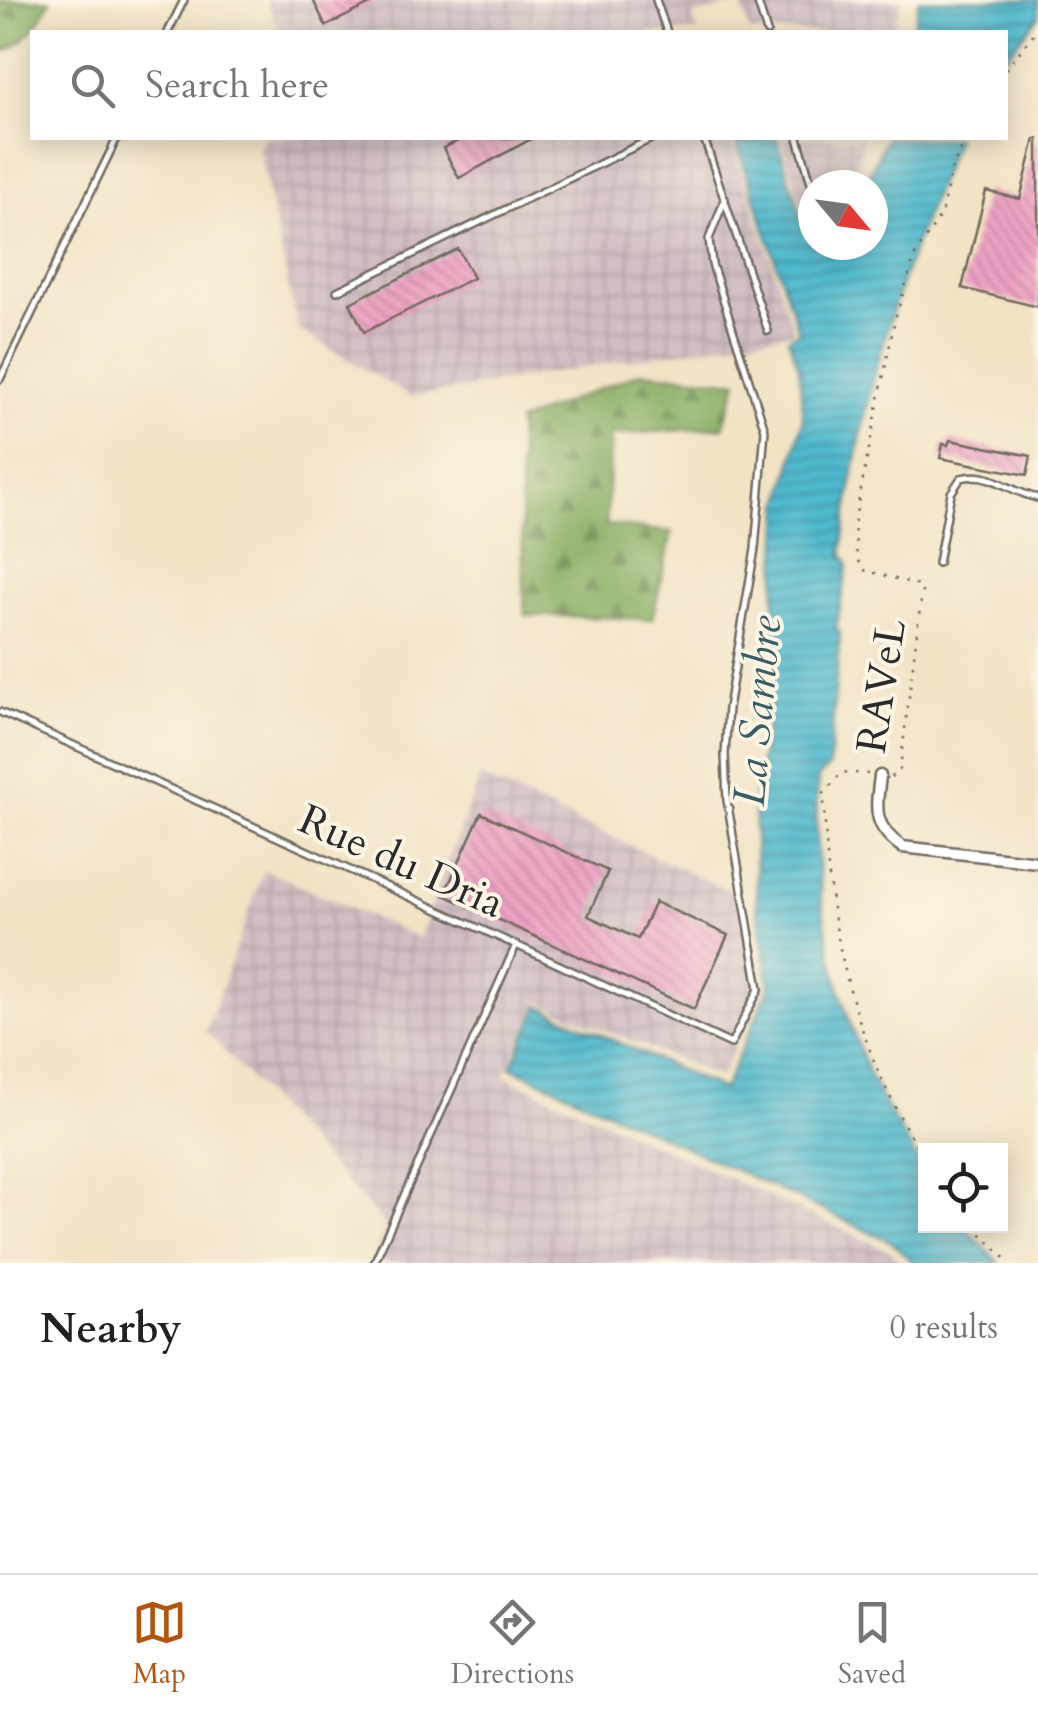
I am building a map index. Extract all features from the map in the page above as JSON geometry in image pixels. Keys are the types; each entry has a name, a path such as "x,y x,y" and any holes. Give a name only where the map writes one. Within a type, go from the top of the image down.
{"street":[{"path":"880,776 875,818 884,835 902,847 1038,862"}],"lane":[{"path":"169,30 184,0"},
{"path":"656,0 667,30"},
{"path":"757,0 766,30"},
{"path":"0,379 116,140"},
{"path":"337,292 650,140"},
{"path":"705,140 768,331"},
{"path":"799,140 807,170"},
{"path":"516,945 731,1044 759,989 727,800 724,754 755,549 765,430 712,264 709,239 725,199"},
{"path":"938,563 950,493 961,478 979,473 994,476 1014,493 1038,498"},
{"name":"Rue du Dria","path":"0,712 516,945 374,1263"}],"path":[{"path":"1008,66 1038,28"},
{"name":"RAVeL","path":"918,1148 878,1077 860,1031 837,949 826,880 824,794 842,772 892,777 900,769 922,592 918,586 864,570 857,558 854,524 878,394 915,255 941,215 950,171 965,140"},
{"path":"981,1233 1010,1263"}],"shaded area":[{"path":"266,0 902,0 894,30 749,30 740,3 693,16 697,30 279,30"},
{"path":"263,140 732,140 794,332 411,397 298,329 258,147"},
{"path":"782,140 863,140 855,170 798,170 798,194"},
{"path":"480,777 736,894 765,987 720,1077 538,1002 504,1076 892,1252 901,1263 371,1263 387,1227 206,1031 264,870 419,938"}],"green space":[{"path":"0,0 50,0 30,33 0,52"},
{"path":"641,372 738,381 723,427 611,435 606,525 672,532 652,619 525,615 518,422"}],"water":[{"path":"919,0 1038,0 1038,17 1008,54 1008,30 913,30"},
{"path":"736,140 778,140 798,206 798,260 888,260 888,170 872,170 885,140 956,140 900,289 859,445 842,553 848,564 836,629 840,633 829,767 818,777 818,854 826,930 844,1005 871,1078 918,1161 918,1233 971,1233 999,1263 913,1263 892,1242 511,1067 539,1006 723,1090 770,987 757,907 754,800 767,722 781,505 803,419 799,367 788,338 799,332"}],"building":[{"path":"313,0 378,0 326,26"},
{"path":"1035,139 1038,307 962,288 986,191 1020,199"},
{"path":"460,140 529,140 459,178 443,148"},
{"path":"458,249 473,278 364,332 350,303"},
{"path":"950,440 1031,456 1027,475 940,458 943,444 948,445"},
{"path":"481,813 608,871 588,916 638,939 655,902 728,935 694,1009 444,895"}],"water label":[{"name":"La Sambre","path":"756,711"}]}
